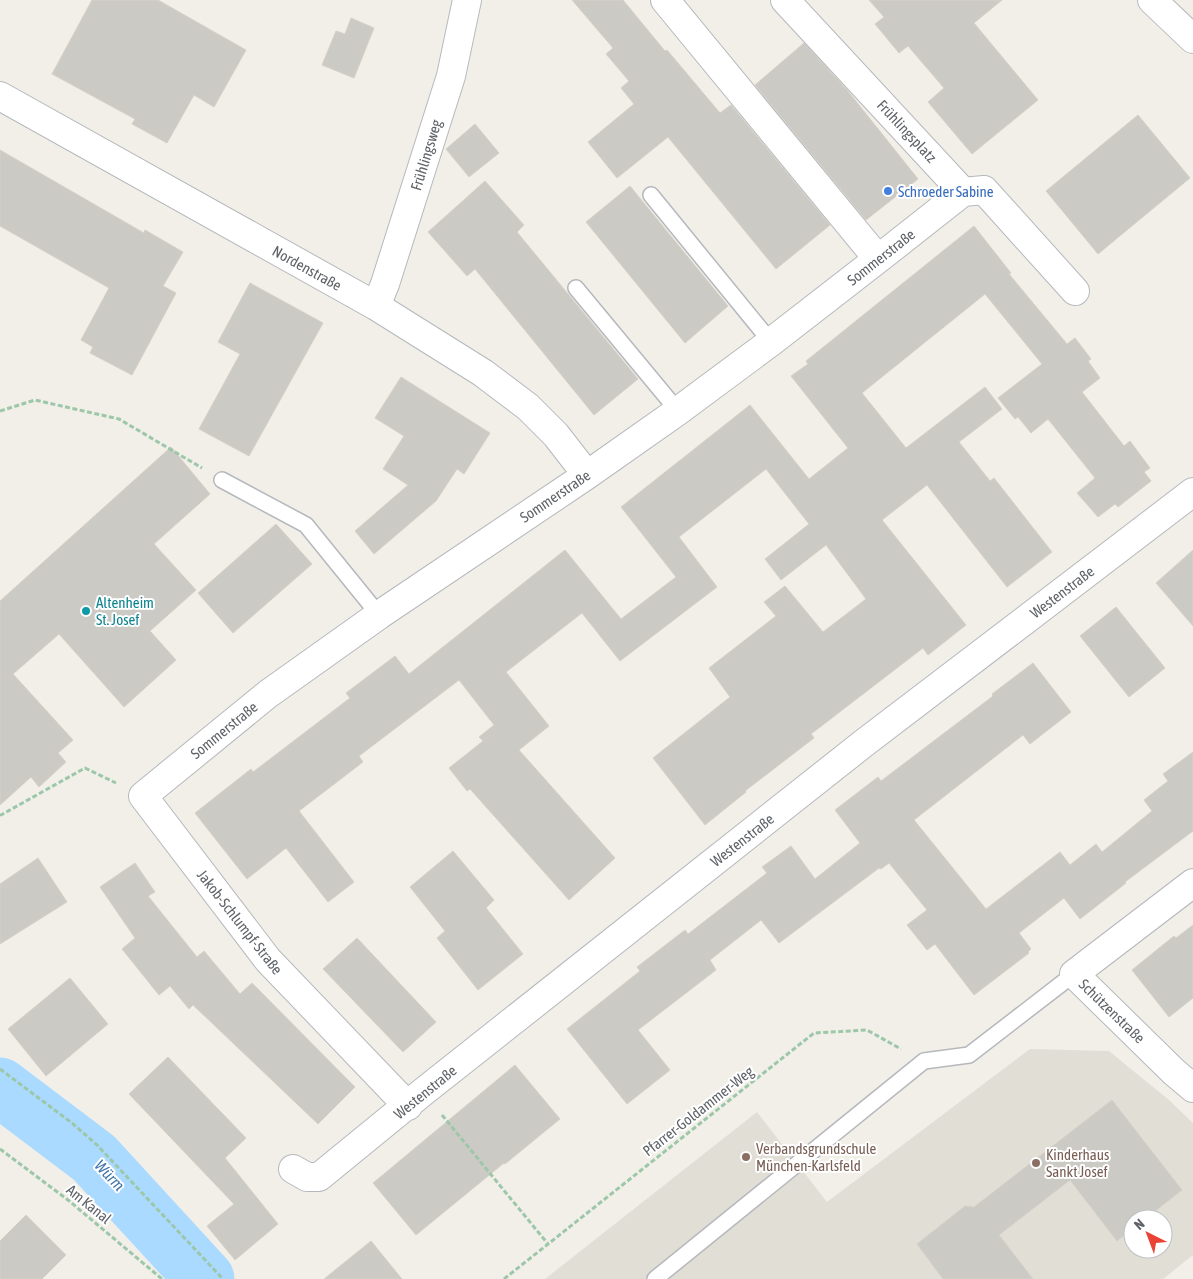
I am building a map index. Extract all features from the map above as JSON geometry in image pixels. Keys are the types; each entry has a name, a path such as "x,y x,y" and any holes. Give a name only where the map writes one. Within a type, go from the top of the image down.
{"street":[{"name":"Frühlingsweg","path":"376,306 385,284 451,76 467,0"},
{"path":"665,0 878,259"},
{"name":"Frühlingsplatz","path":"785,0 963,192"},
{"path":"1152,0 1193,39"},
{"name":"Nordenstraße","path":"0,96 376,306 483,373 528,407 556,435 587,474"},
{"path":"963,192 984,190 1075,291"},
{"name":"Sommerstraße","path":"143,796 268,694 379,615 678,411 771,342 963,192"},
{"name":"Westenstraße","path":"293,1169 307,1178 319,1177 864,743 1193,492"},
{"name":"Jakob-Schlumpf-Straße","path":"143,796 268,960 416,1099"},
{"name":"Schützenstraße","path":"1193,883 1074,974 1174,1072 1193,1088"}],"lane":[{"path":"651,195 771,342"},
{"path":"576,288 678,411"},
{"path":"222,480 306,525 379,615"},
{"path":"655,1279 924,1061 969,1055 1074,974"}],"path":[{"path":"0,411 36,400 119,419 222,480"},
{"path":"0,814 85,768 143,796"},
{"name":"Pfarrer-Goldammer-Weg","path":"504,1279 814,1033 867,1030 924,1061"},
{"path":"0,1068 72,1123 97,1145 223,1279"},
{"path":"416,1099 548,1244"},
{"name":"Am Kanal","path":"0,1149 68,1200 162,1279"}],"shaded area":[{"name":"Kinderhaus Sankt Josef","path":"1030,1049 1109,1051 1169,1100 1193,1123 1193,1255 1163,1279 545,1279 757,1112 827,1202"}],"building":[{"path":"92,0 158,0 246,50 214,107 194,95 167,143 132,124 135,119 52,74"},
{"path":"572,0 623,0 720,113 731,105 830,225 776,269 668,137 617,178 588,142 634,104 621,88 629,81 606,54 613,48"},
{"path":"869,0 1002,0 974,23 1038,100 972,154 928,102 944,88 908,46 899,53 875,24 884,17"},
{"path":"351,18 374,28 354,78 322,65 336,31 345,34"},
{"path":"804,43 847,90 918,179 866,220 755,85"},
{"path":"1138,115 1190,178 1098,254 1046,191"},
{"path":"475,124 499,153 469,177 446,149"},
{"path":"0,150 144,233 145,230 183,252 163,286 176,293 132,375 90,353 93,347 81,340 109,288 0,226"},
{"path":"485,181 524,225 517,232 638,379 594,415 475,269 467,276 428,232"},
{"path":"630,186 728,306 685,343 586,222"},
{"path":"974,226 1011,273 1009,274 1067,344 1075,338 1091,359 1088,361 1100,378 1082,392 1124,446 1130,441 1150,468 1144,472 1151,481 1118,507 1115,504 1098,517 1077,493 1095,478 1048,419 1031,433 1018,417 1015,419 998,398 1042,364 985,294 862,393 906,448 985,387 1002,409 959,442 990,481 994,478 1052,552 1007,587 927,485 882,520 966,625 928,655 923,648 811,734 814,738 745,791 705,825 653,758 730,697 709,668 776,616 764,602 785,586 823,632 866,599 826,545 781,580 765,559 809,524 766,469 679,537 717,587 620,661 582,613 506,672 549,726 519,750 615,858 569,900 470,789 467,791 449,768 483,741 479,737 494,725 459,680 359,756 363,762 299,811 354,882 328,902 286,848 247,879 195,813 251,769 253,772 350,698 346,693 395,656 409,674 565,550 621,619 676,577 621,507 750,405 809,479 848,448 791,376 808,364 806,361"},
{"path":"250,283 323,323 249,456 199,429 240,354 218,342"},
{"path":"401,377 490,433 464,474 457,469 436,501 374,554 355,531 408,485 383,469 404,436 375,418"},
{"name":"Altenheim St. Josef","path":"171,447 210,494 154,544 196,590 150,631 176,660 124,707 59,634 13,674 73,740 58,753 66,762 39,787 31,777 0,805 0,601"},
{"path":"276,524 312,564 233,633 198,593"},
{"path":"1193,550 1193,626 1156,583"},
{"path":"1116,607 1165,668 1129,697 1080,636"},
{"path":"1033,663 1071,712 1030,744 1023,735 914,820 986,909 1060,852 1070,865 1096,844 1102,852 1152,811 1144,800 1168,781 1163,774 1193,752 1193,831 1125,882 1080,919 1064,898 1019,933 1031,949 1029,953 974,995 935,944 927,950 907,925 927,910 889,863 881,869 879,868 779,943 761,920 710,960 716,970 638,1030 670,1070 627,1104 567,1029 640,971 637,967 685,930 688,934 767,873 762,867 791,846 815,879 860,843 835,810 878,777 881,781 993,696 992,694"},
{"path":"453,851 494,900 486,908 523,954 478,990 437,938 445,931 410,887"},
{"path":"38,858 67,902 0,944 0,884"},
{"path":"135,863 155,892 148,896 197,957 204,951 240,994 252,983 355,1087 318,1124 193,1005 189,1009 170,986 159,995 122,949 135,938 100,887"},
{"path":"1193,925 1193,998 1169,1017 1132,970 1174,936 1176,938"},
{"path":"357,938 436,1022 403,1052 323,969"},
{"path":"70,978 108,1024 46,1076 8,1029"},
{"path":"168,1057 246,1138 225,1158 278,1224 235,1260 207,1226 234,1204 129,1094"},
{"path":"515,1065 560,1119 416,1235 373,1183"},
{"path":"1112,1100 1182,1190 1158,1209 1123,1209 1123,1236 1117,1241 1070,1180 999,1235 1033,1279 943,1279 917,1244 965,1206 974,1207"},
{"path":"26,1215 66,1255 42,1279 0,1279 0,1241"},
{"path":"371,1241 402,1279 324,1279"}],"waterway":[{"name":"Würm","path":"0,1087 94,1158 205,1279"}],"place":[{"name":"Schroeder Sabine","path":"888,191"},
{"name":"Altenheim St. Josef","path":"86,611"},
{"name":"Verbandsgrundschule München-Karlsfeld","path":"746,1157"},
{"name":"Kinderhaus Sankt Josef","path":"1036,1163"}]}
